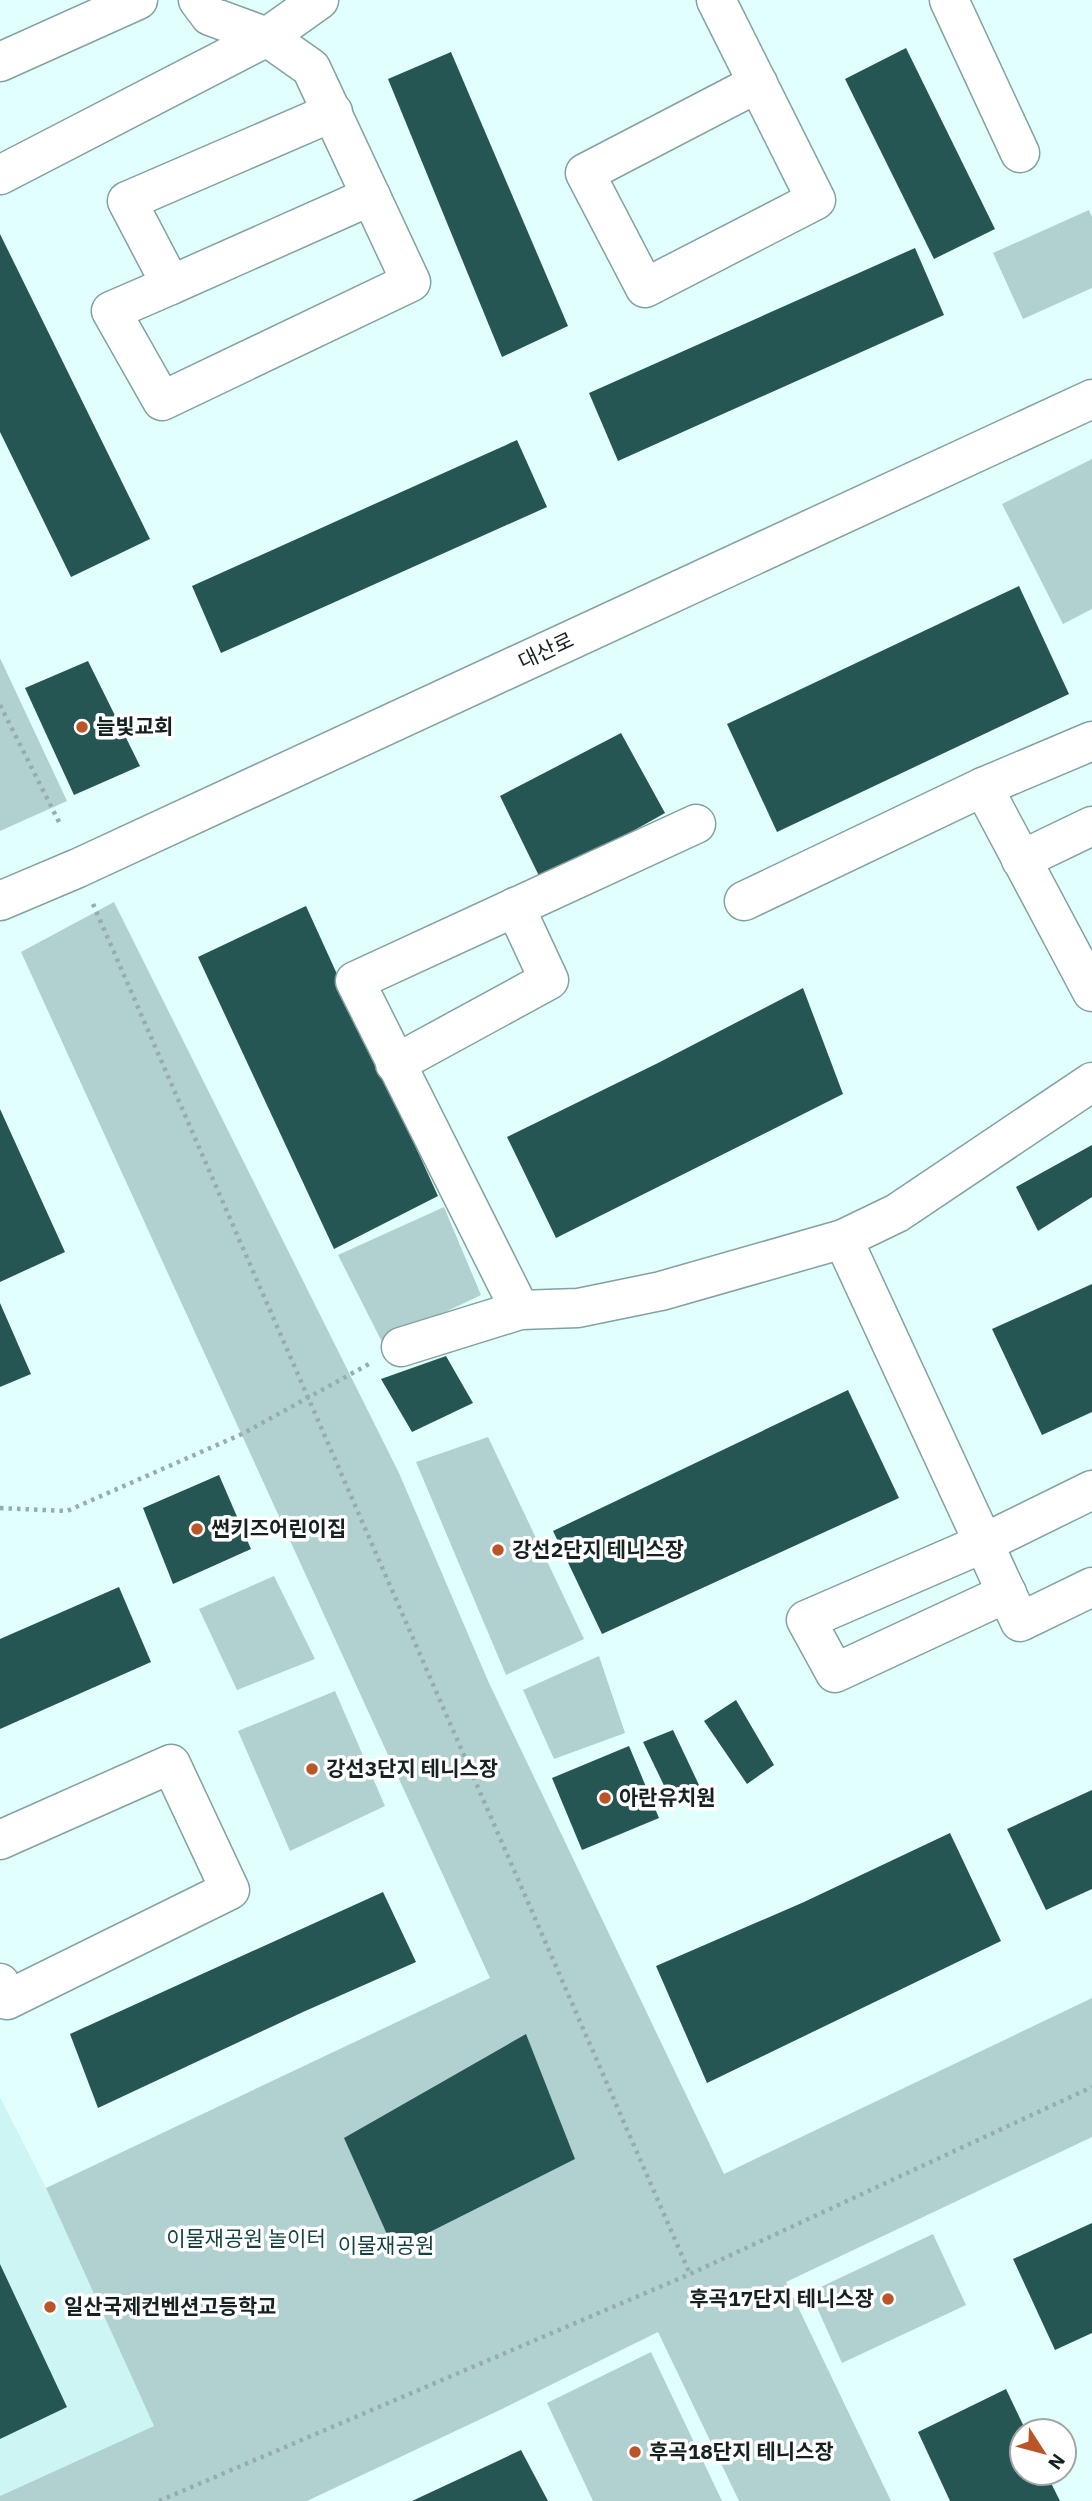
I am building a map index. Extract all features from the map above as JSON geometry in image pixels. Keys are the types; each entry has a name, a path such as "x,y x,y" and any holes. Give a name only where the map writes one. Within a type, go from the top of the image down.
{"main road":[{"path":"0,62 138,0"},
{"path":"198,0 210,16 267,37 311,68 332,112 411,282 162,401 111,311 371,196"},
{"path":"0,175 267,37 320,0"},
{"path":"949,0 1020,153"},
{"path":"718,1 816,200 645,288 585,173 758,83"},
{"path":"171,285 127,201 332,112"},
{"name":"대산로","path":"0,901 78,868 1092,399"},
{"path":"744,901 983,787 1092,741"},
{"path":"983,787 1092,992"},
{"path":"520,1310 355,981 696,824"},
{"path":"1021,860 1092,826"},
{"path":"395,1064 549,980 515,907"},
{"path":"401,1347 520,1310 578,1308 662,1291 843,1239 897,1213 1092,1082"},
{"path":"843,1239 1020,1622 1092,1587"},
{"path":"1007,1593 835,1673 806,1620 984,1543 1092,1490"},
{"path":"0,1840 171,1764 230,1890 7,2000 0,1983"}],"path":[{"path":"0,705 61,826"},
{"path":"91,900 690,2274"},
{"path":"0,1508 67,1511 242,1433 401,1347"},
{"path":"159,2501 690,2274 1092,2087"}],"shaded area":[{"name":"일산국제컨벤션고등학교","path":"0,2097 46,2188 154,2426 0,2496"}],"green space":[{"path":"1089,210 1092,217 1092,288 1023,319 993,253"},
{"path":"1092,459 1092,609 1063,624 1002,504"},
{"path":"0,658 67,801 0,831"},
{"name":"이물재공원","path":"114,902 399,1473 489,1683 724,2174 1092,1998 1092,2137 786,2282 891,2501 739,2501 658,2332 307,2501 0,2501 0,2496 154,2426 46,2188 490,1978 21,952"},
{"path":"444,1207 481,1295 382,1342 338,1255"},
{"name":"강선2단지 테니스장","path":"488,1437 584,1639 506,1675 416,1462"},
{"path":"274,1576 315,1659 237,1690 199,1609"},
{"path":"599,1656 625,1733 554,1759 523,1690"},
{"name":"강선3단지 테니스장","path":"335,1691 385,1806 290,1851 238,1731"},
{"name":"후곡17단지 테니스장","path":"933,2234 966,2305 842,2363 810,2292"},
{"name":"후곡18단지 테니스장","path":"651,2352 722,2501 593,2501 547,2403"}],"building":[{"path":"906,48 995,229 934,259 845,79"},
{"path":"451,52 568,326 502,357 388,79"},
{"path":"0,234 150,539 71,577 0,432"},
{"path":"915,248 944,315 618,461 589,393"},
{"path":"517,440 547,507 221,653 192,586"},
{"path":"1019,586 1069,694 777,832 727,724"},
{"name":"늘빛교회","path":"88,661 140,766 74,795 25,688"},
{"path":"621,733 665,813 542,882 500,796"},
{"path":"306,906 438,1196 334,1249 198,957"},
{"path":"803,988 843,1094 556,1238 507,1137"},
{"path":"0,1109 65,1252 0,1282"},
{"path":"1092,1145 1092,1197 1038,1231 1016,1187"},
{"path":"1092,1284 1092,1412 1042,1435 992,1329"},
{"path":"0,1303 31,1374 0,1387"},
{"path":"446,1356 473,1403 412,1432 381,1379"},
{"path":"848,1390 899,1498 602,1634 553,1531"},
{"name":"썬키즈어린이집","path":"219,1475 251,1549 173,1584 143,1508"},
{"path":"119,1587 151,1662 0,1729 0,1639"},
{"path":"736,1700 774,1765 747,1784 704,1721"},
{"path":"673,1730 699,1785 671,1800 643,1742"},
{"name":"아란유치원","path":"629,1746 659,1818 582,1850 552,1778"},
{"path":"1092,1790 1092,1889 1046,1910 1007,1829"},
{"path":"950,1833 1001,1941 707,2083 656,1966 804,1902"},
{"path":"383,1892 416,1962 98,2108 70,2034"},
{"path":"526,2034 575,2159 394,2250 344,2138"},
{"path":"1092,2223 1092,2333 1055,2350 1013,2259"},
{"path":"0,2264 67,2407 0,2439"},
{"path":"1006,2389 1019,2417 1008,2417 1008,2487 1053,2487 1060,2501 950,2501 918,2432"},
{"path":"521,2450 548,2501 412,2501"}],"place":[{"name":"늘빛교회","path":"82,727"},
{"name":"썬키즈어린이집","path":"197,1529"},
{"name":"강선2단지 테니스장","path":"498,1550"},
{"name":"강선3단지 테니스장","path":"312,1769"},
{"name":"아란유치원","path":"605,1798"},
{"name":"후곡17단지 테니스장","path":"888,2299"},
{"name":"일산국제컨벤션고등학교","path":"50,2307"},
{"name":"후곡18단지 테니스장","path":"635,2452"}],"park label":[{"name":"이물재공원 놀이터","path":"246,2239"}]}
